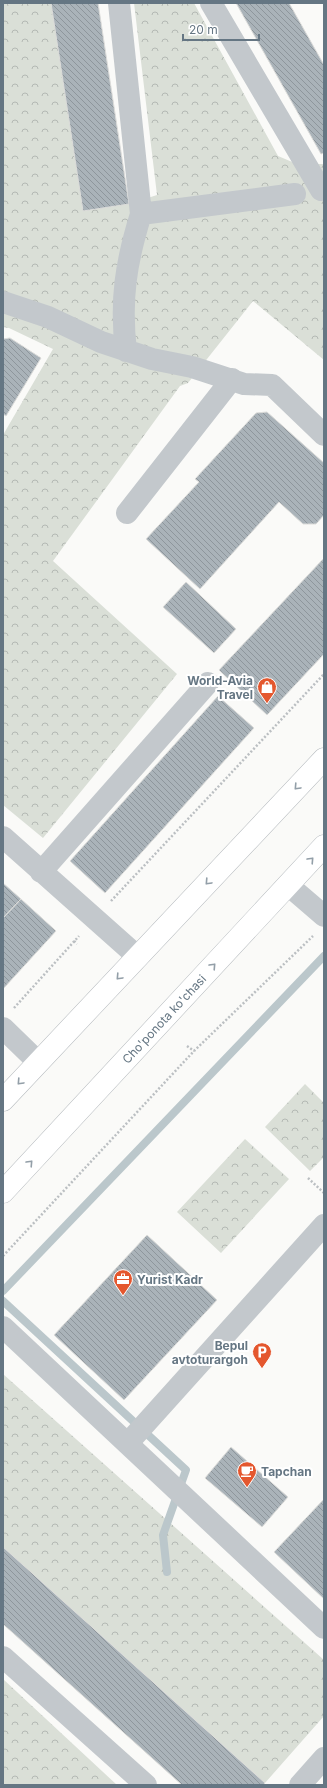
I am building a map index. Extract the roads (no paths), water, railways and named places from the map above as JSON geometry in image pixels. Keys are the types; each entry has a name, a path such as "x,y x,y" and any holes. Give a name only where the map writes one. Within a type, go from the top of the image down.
{"main road":[{"path":"3,1100 322,763"},
{"name":"Cho'ponota ko'chasi","path":"3,1192 324,846"}],"street":[{"path":"119,3 141,214 130,247 125,277 123,308 126,351"},
{"path":"211,3 321,190"},
{"path":"141,214 295,194"},
{"path":"3,302 48,317 101,342 126,351 152,359 192,367 244,384 272,385 324,435"},
{"path":"127,513 232,379"},
{"path":"41,872 208,683"},
{"path":"3,837 138,957"},
{"path":"288,885 321,924"},
{"path":"3,1028 38,1062"},
{"path":"136,1433 324,1225"},
{"path":"3,1327 136,1433 161,1474 324,1628"},
{"path":"3,1657 146,1785"},
{"path":"300,1785 324,1758"}],"waterway":[{"path":"3,1291 324,956"},
{"path":"3,1301 186,1470 163,1535 167,1572"}],"place":[{"name":"World-Avia Travel","path":"267,704"},
{"name":"Yurist Kadr","path":"123,1296"},
{"name":"Bepul avtoturargoh","path":"262,1369"},
{"name":"Tapchan","path":"247,1488"}]}
